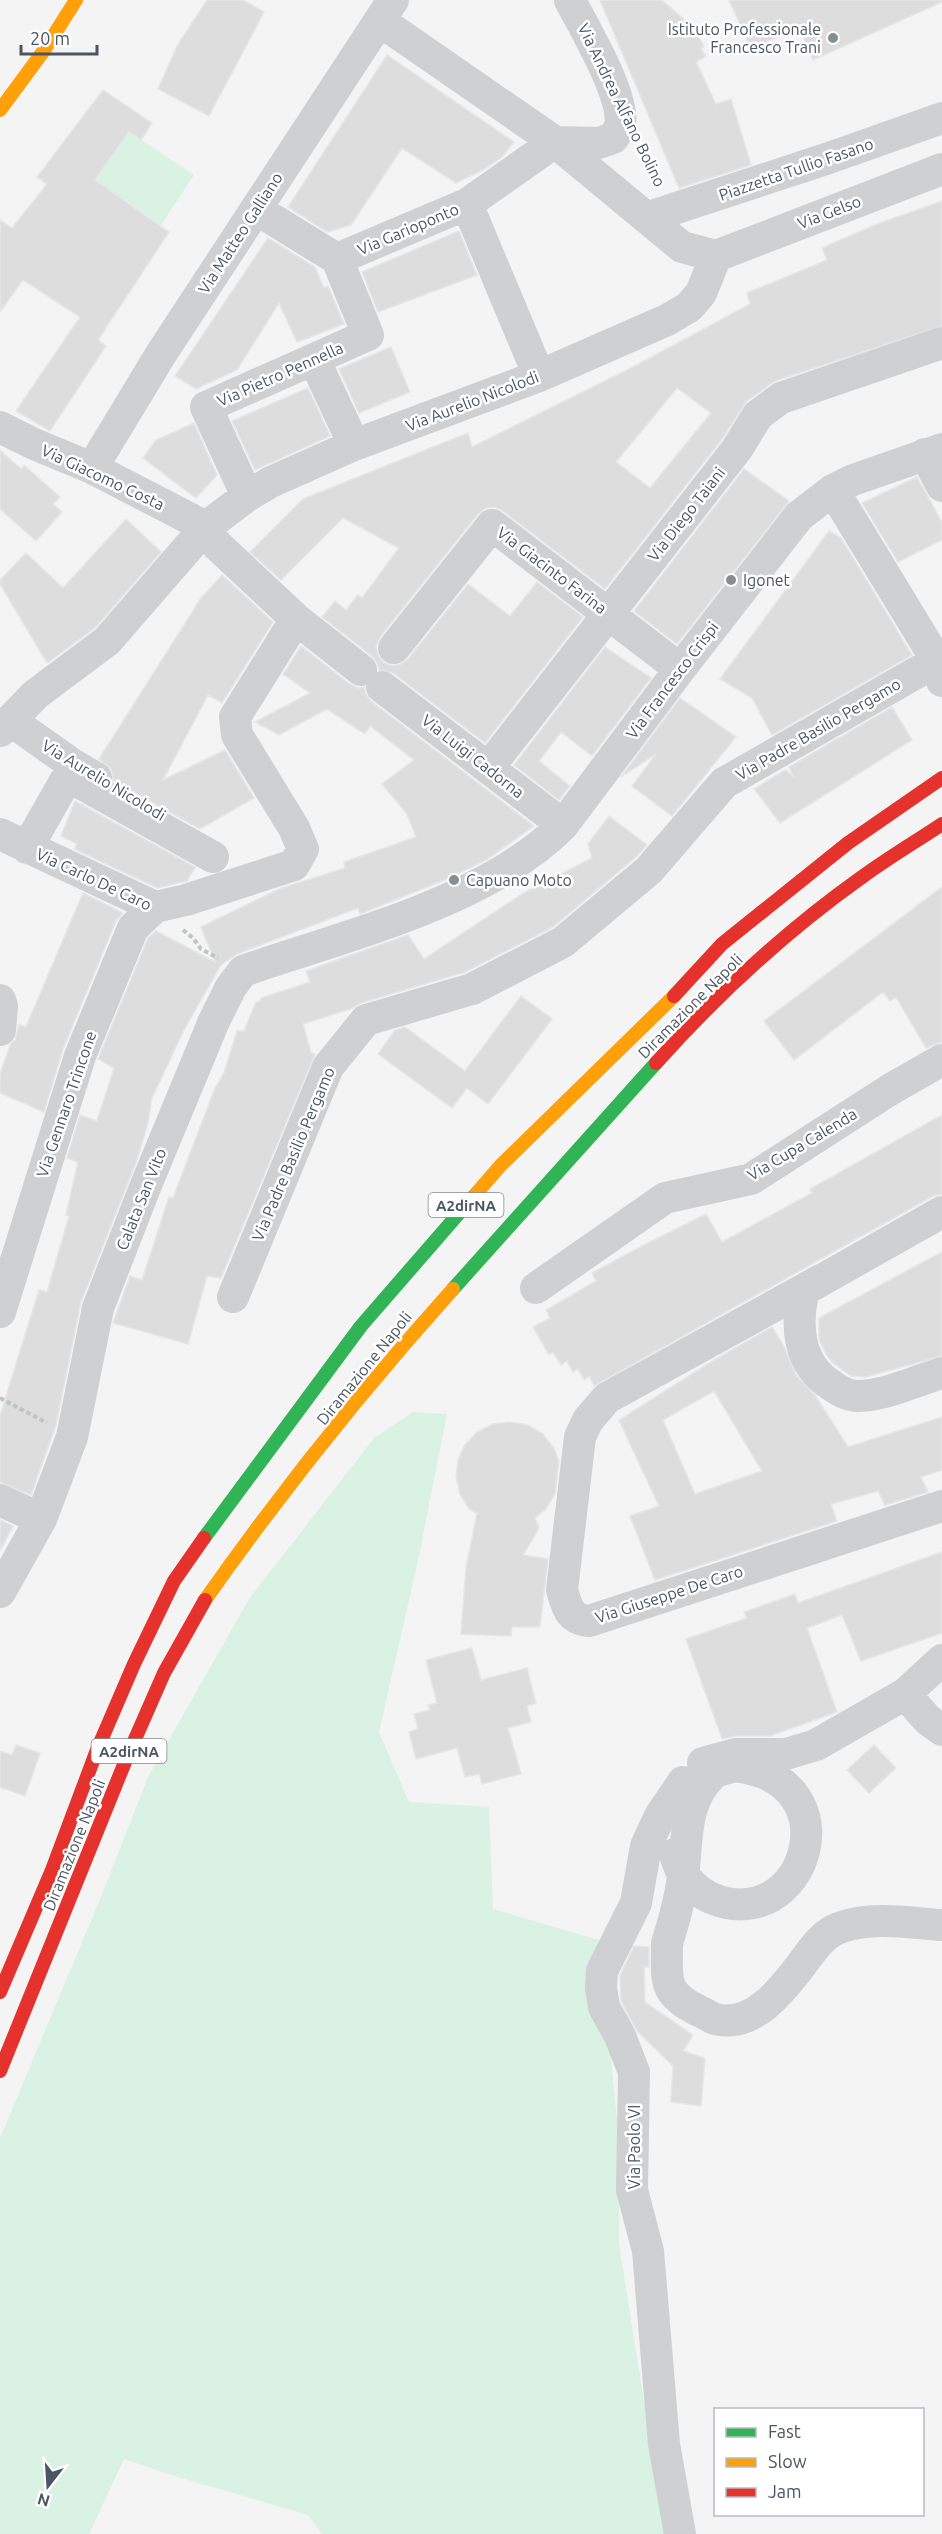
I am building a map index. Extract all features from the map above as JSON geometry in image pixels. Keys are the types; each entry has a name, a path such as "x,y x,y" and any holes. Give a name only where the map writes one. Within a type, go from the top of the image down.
{"main road":[{"path":"0,110 45,49 76,0"},
{"name":"Diramazione Napoli","path":"0,1992 52,1870 97,1750 134,1664 174,1581 226,1506 362,1326 501,1165 676,994 722,944 789,888 942,777"},
{"name":"Diramazione Napoli","path":"0,2072 124,1762 164,1673 202,1605 257,1527 414,1332 696,1019 759,959 808,918 862,877 942,824"}],"street":[{"name":"Via Andrea Alfano Bolino","path":"555,142 598,143 613,138 620,127 619,104 611,83 570,0"},
{"path":"386,11 555,142 661,214 682,247 716,255"},
{"name":"Via Matteo Galliano","path":"92,468 161,354 386,11"},
{"name":"Piazzetta Tullio Fasano","path":"661,214 942,118"},
{"name":"Via Garioponto","path":"256,209 337,259 467,204 555,142"},
{"name":"Via Gelso","path":"716,255 942,169"},
{"path":"467,204 539,376"},
{"name":"Via Aurelio Nicolodi","path":"27,848 68,776 207,847 5,726 36,694 107,641 206,526 247,496 271,482 354,446 539,376 667,320 689,307 701,293 716,255"},
{"name":"Via Pietro Pennella","path":"247,496 206,407 368,335 337,259"},
{"name":"Via Diego Taiani","path":"489,767 737,449 758,415 781,398 804,389 942,343"},
{"path":"314,359 354,446"},
{"name":"Via Giacomo Costa","path":"0,427 92,468 206,526"},
{"path":"933,451 942,486"},
{"name":"Via Francesco Crispi","path":"243,970 405,916 465,892 544,844 563,825 680,669 800,516 833,490 853,480 933,451"},
{"path":"833,490 940,671"},
{"name":"Via Giacinto Farina","path":"394,648 492,525 680,669"},
{"name":"Via Luigi Cadorna","path":"206,526 217,545 296,620 563,825"},
{"path":"156,908 294,865 303,849 237,735 235,717 296,620"},
{"name":"Via Padre Basilio Pergamo","path":"233,1298 328,1067 366,1020 472,989 563,942 649,870 724,783 940,671"},
{"name":"Via Carlo De Caro","path":"0,834 156,908"},
{"name":"Via Gennaro Trincone","path":"0,1312 80,1056 133,928 156,908"},
{"name":"Calata San Vito","path":"0,1592 41,1519 72,1437 98,1308 198,1060 231,987 243,970"},
{"path":"0,1000 2,1006 0,1030"},
{"name":"Via Cupa Calenda","path":"536,1288 665,1198 751,1179 891,1089 942,1060"},
{"name":"Via Giuseppe De Caro","path":"942,1212 607,1398 588,1420 580,1437 562,1590 568,1610 579,1620 595,1619 942,1506"},
{"path":"821,1280 804,1290 800,1304 799,1329 804,1354 812,1368 824,1381 854,1396 869,1395 942,1373"},
{"path":"0,1500 41,1519"},
{"name":"Via Paolo VI","path":"680,2534 664,2444 648,2251 632,2190 634,2072 620,2036 604,2007 601,1988 602,1971 636,1904 646,1846 660,1816 697,1766 736,1754 786,1754 816,1745 905,1694 942,1660"},
{"path":"905,1694 928,1720 942,1730"},
{"path":"683,1782 672,1829 674,1845 684,1877 701,1893 718,1901 739,1904 758,1902 778,1893 795,1875 804,1854 807,1833 806,1817 795,1795 753,1768 734,1766 713,1773 692,1809 686,1835 682,1888 667,1944 668,1982 673,1994 683,2003 716,2019 734,2019 754,2013 772,2000 821,1940 842,1927 882,1922 942,1925"}],"path":[{"name":"Via Andrea Alfano Bolino","path":"641,147 661,214"},
{"name":"Via Carlo De Caro","path":"156,908 194,938 201,949 243,970"},
{"path":"0,1398 72,1437"}],"green space":[{"path":"128,131 194,175 161,225 95,180"},
{"path":"413,1412 447,1414 419,1556 379,1732 409,1802 489,1807 493,1909 606,1942 585,1979 610,2047 619,2142 619,2244 665,2534 322,2534 308,2515 124,2459 89,2534 0,2534 0,2138 101,1897 148,1777 249,1599 374,1438"}],"building":[{"path":"207,0 243,0 264,12 209,116 158,89 177,46"},
{"path":"600,0 662,0 695,29 704,47 701,49 706,56 696,62 716,104 731,99 751,165 679,188"},
{"name":"Istituto Professionale Francesco Trani","path":"729,0 942,0 942,2 813,60 799,27 751,49"},
{"path":"387,55 514,142 502,157 483,170 456,183 402,148 351,225 327,232 288,207"},
{"path":"103,90 152,123 141,140 129,131 95,180 169,232 98,340 106,346 50,431 16,411 80,317 23,280 0,312 0,220 12,228 47,184 37,177"},
{"path":"942,201 942,326 775,381 747,401 722,439 605,589 503,511 495,507 486,508 478,514 380,637 376,646 383,662 392,666 401,664 408,659 468,584 510,616 537,582 583,617 485,743 393,673 379,670 372,656 322,617 335,601 346,610 358,595 362,598 399,548 343,518 281,580 250,552 303,499 468,433 472,447 631,368 750,304 747,293 827,260 822,248 877,224","holes":["677,388 711,413 650,488 616,462"]},
{"path":"459,231 477,275 378,312 362,272"},
{"path":"268,238 315,267 324,288 328,286 344,324 297,342 279,303 237,370 196,389 175,376"},
{"path":"391,347 410,392 359,413 339,369"},
{"path":"308,388 330,436 255,470 232,421"},
{"path":"194,423 217,475 196,498 143,458 156,440"},
{"path":"0,450 21,469 24,465 60,497 53,504 62,512 36,541 0,509"},
{"path":"744,469 789,501 677,644 634,611"},
{"path":"917,477 942,522 942,540 898,562 862,503"},
{"path":"126,519 161,552 95,628 47,663 0,584 0,580 26,553 63,588"},
{"path":"829,531 841,538 912,655 772,735 752,698 720,679"},
{"path":"222,575 273,622 222,703 208,695 163,780 225,750 254,798 200,829 113,781 111,769 99,759 201,598"},
{"path":"301,646 350,684 358,688 364,687 371,701 534,826 486,860 447,879 360,914 358,908 237,954 221,965 184,1030 152,1098 148,1123 137,1160 81,1302 56,1425 31,1495 0,1482 0,1416 39,1290 47,1292 69,1216 66,1215 78,1162 67,1158 80,1115 97,1121 114,1068 98,1059 148,938 156,931 215,962 201,927 279,889 345,868 344,862 416,837 407,814 382,784 414,760 370,726 365,734 327,709 279,735 255,722 310,693 283,674"},
{"path":"605,647 651,678 592,756 561,732 539,761 570,786 559,800 514,765"},
{"path":"680,698 736,737 672,816 632,786 656,754 621,777"},
{"path":"892,707 912,740 780,823 754,789 785,770 793,776 789,767"},
{"path":"75,801 195,867 187,881 157,888 74,849 77,844 61,836"},
{"path":"609,816 647,845 636,857 553,927 465,972 361,1003 353,1008 303,1024 311,1053 315,1054 221,1278 207,1276 188,1344 113,1323 130,1276 142,1280 169,1197 173,1198 215,1088 224,1073 237,1031 244,1031 256,1002 259,1002 261,998 310,982 306,971 408,935 424,959 522,894 592,858 588,844"},
{"path":"942,887 942,1042 926,1048 896,997 890,1001 883,992 794,1060 764,1021"},
{"path":"83,893 123,913 116,921 63,1049 44,1112 0,1093 0,1074 11,1043 15,1040 19,1024 26,1027"},
{"path":"521,996 552,1019 488,1104 467,1088 452,1108 378,1054 395,1030 405,1027 465,1071"},
{"path":"942,1115 942,1194 933,1196 594,1386 589,1376 584,1380 578,1369 573,1372 567,1361 561,1365 553,1352 549,1355 533,1327 550,1318 546,1310 596,1281 592,1273 642,1246 706,1214 722,1242 812,1193 810,1189"},
{"path":"942,1252 942,1356 866,1377 851,1376 833,1363 819,1339 819,1318"},
{"path":"772,1327 784,1346 796,1375 815,1395 848,1447 942,1417 942,1470 921,1477 928,1492 885,1505 878,1491 831,1504 837,1521 655,1580 630,1516 659,1506 619,1420 714,1360","holes":["714,1391 762,1471 695,1494 663,1420"]},
{"path":"510,1422 528,1425 543,1434 554,1448 559,1461 555,1494 545,1510 535,1518 539,1527 523,1555 548,1559 540,1627 512,1627 511,1636 461,1634 466,1567 477,1513 469,1509 460,1494 456,1477 458,1460 465,1445 477,1432 493,1424"},
{"path":"0,1520 13,1526 0,1551"},
{"path":"942,1552 942,1633 861,1661 842,1615 807,1628 837,1712 770,1736 736,1736 722,1739 686,1639 747,1618 744,1612 795,1594 798,1603"},
{"path":"472,1648 481,1680 527,1668 536,1703 527,1706 531,1722 508,1728 521,1774 482,1784 479,1774 465,1777 457,1748 416,1759 409,1732 418,1729 414,1714 430,1710 428,1705 437,1703 426,1660"},
{"path":"16,1745 40,1753 25,1796 0,1787 0,1751 12,1755"},
{"path":"874,1745 896,1768 869,1793 847,1770"},
{"path":"634,1946 649,1947 649,1967 644,1967 645,2002 693,2035 683,2051 705,2058 701,2106 671,2102 673,2066 637,2031 621,2001 620,1976"}],"traffic: fast":[{"path":"453,1289 656,1063"},
{"path":"204,1538 361,1326 474,1196"}],"traffic: slow":[{"path":"0,110 45,49 76,0"},
{"path":"474,1196 501,1165 674,996"},
{"path":"205,1600 324,1441 453,1289"}],"traffic: jam":[{"path":"674,996 722,944 848,843 942,778"},
{"path":"656,1063 728,988 806,919 862,877 942,824"},
{"path":"0,1992 52,1870 97,1750 134,1664 174,1581 204,1538"},
{"path":"0,2071 125,1762 164,1673 205,1600"}],"place":[{"name":"Istituto Professionale Francesco Trani","path":"833,38"},
{"name":"Igonet","path":"731,580"},
{"name":"Capuano Moto","path":"454,880"}]}
